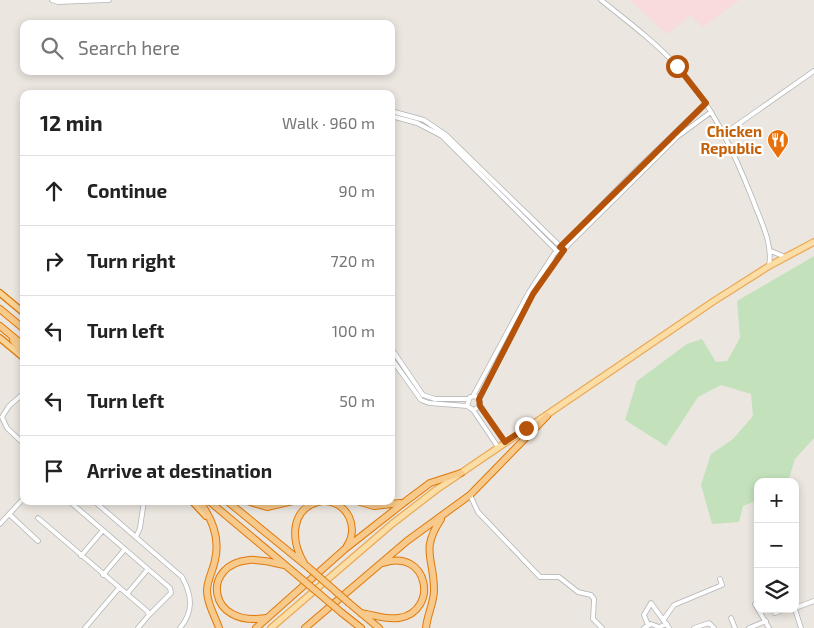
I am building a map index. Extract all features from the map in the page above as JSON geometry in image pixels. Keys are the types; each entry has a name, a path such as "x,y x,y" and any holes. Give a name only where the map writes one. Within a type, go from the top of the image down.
{"highway":[{"path":"0,293 20,310"},
{"path":"0,309 20,325"},
{"path":"15,321 20,323"},
{"path":"0,326 20,342"},
{"path":"8,332 20,352"},
{"path":"0,338 20,355"},
{"path":"305,628 407,541 470,495 547,416"},
{"path":"256,628 345,549 406,501 430,483 461,473"},
{"path":"395,504 406,501"},
{"path":"196,505 214,528"},
{"path":"201,505 214,528 217,552 208,584 208,596 219,628"},
{"path":"214,505 361,628"},
{"path":"232,505 379,628"},
{"path":"260,505 267,507 276,505"},
{"path":"307,566 296,547 296,524 306,507 312,505"},
{"path":"334,505 342,508 350,518 353,530 345,549"},
{"path":"366,505 388,505"},
{"path":"426,628 434,591 428,557 429,545 433,532 443,516"},
{"path":"267,617 246,621 227,614 218,600 219,580 228,567 241,562 264,560 284,565"},
{"path":"361,613 386,618 402,618 415,610 424,597 424,581 412,565 397,560 379,565"},
{"path":"344,614 352,628"}],"main road":[{"path":"271,628 392,524 461,473 769,266 814,242"}],"street":[{"path":"52,0 58,2 109,0"},
{"path":"602,0 667,56 706,103 724,134 751,195 771,252 769,266"},
{"path":"724,134 814,71"},
{"path":"395,363 411,383 430,398 468,399 473,396 564,242 706,103"},
{"path":"395,112 424,120 446,135 561,250"},
{"path":"505,442 480,406 479,399 529,292 551,258 677,137 711,112"},
{"path":"395,117 417,123 442,136 548,242 561,250"},
{"path":"691,117 696,123"},
{"path":"681,126 687,131"},
{"path":"554,241 564,242"},
{"path":"548,242 551,258"},
{"path":"771,252 784,257"},
{"path":"395,356 419,398 426,403 467,406 473,410 498,447"},
{"path":"473,396 479,399"},
{"path":"20,397 2,417 7,428 20,440"},
{"path":"467,406 468,399"},
{"path":"473,410 480,406"},
{"path":"470,495 478,512 540,577 559,577 578,592 591,595 594,599 594,619 602,628"},
{"path":"0,524 2,518 9,514 20,502"},
{"path":"74,505 171,591 138,628"},
{"path":"99,505 172,566 188,588 190,611 180,628"},
{"path":"136,536 140,528 143,505"},
{"path":"9,514 38,540"},
{"path":"38,518 147,611 149,616"},
{"path":"81,556 103,530"},
{"path":"103,575 125,549"},
{"path":"126,594 148,569"},
{"path":"667,624 674,605 722,585 720,579"},
{"path":"85,628 119,588"},
{"path":"799,607 814,601"},
{"path":"648,625 644,615 651,603 667,624"},
{"path":"760,613 769,628"},
{"path":"796,613 801,628"},
{"path":"731,618 735,628"},
{"path":"749,628 766,622"},
{"path":"694,628 709,623 714,628"},
{"path":"644,628 653,624 659,626 667,624"}],"shaded area":[{"path":"630,0 739,0 703,27 691,15 667,34"}],"green space":[{"path":"814,256 814,438 795,459 789,478 754,478 754,502 743,506 739,522 712,524 701,485 711,454 733,439 753,416 751,394 721,385 698,397 666,446 625,420 637,381 687,344 702,339 716,362 727,361 740,338 737,301"}],"place":[{"name":"Chicken Republic","path":"778,159"}],"route":[{"path":"526,428 505,442 480,406 479,399 533,294 564,250 560,247 706,103 677,66"}]}
